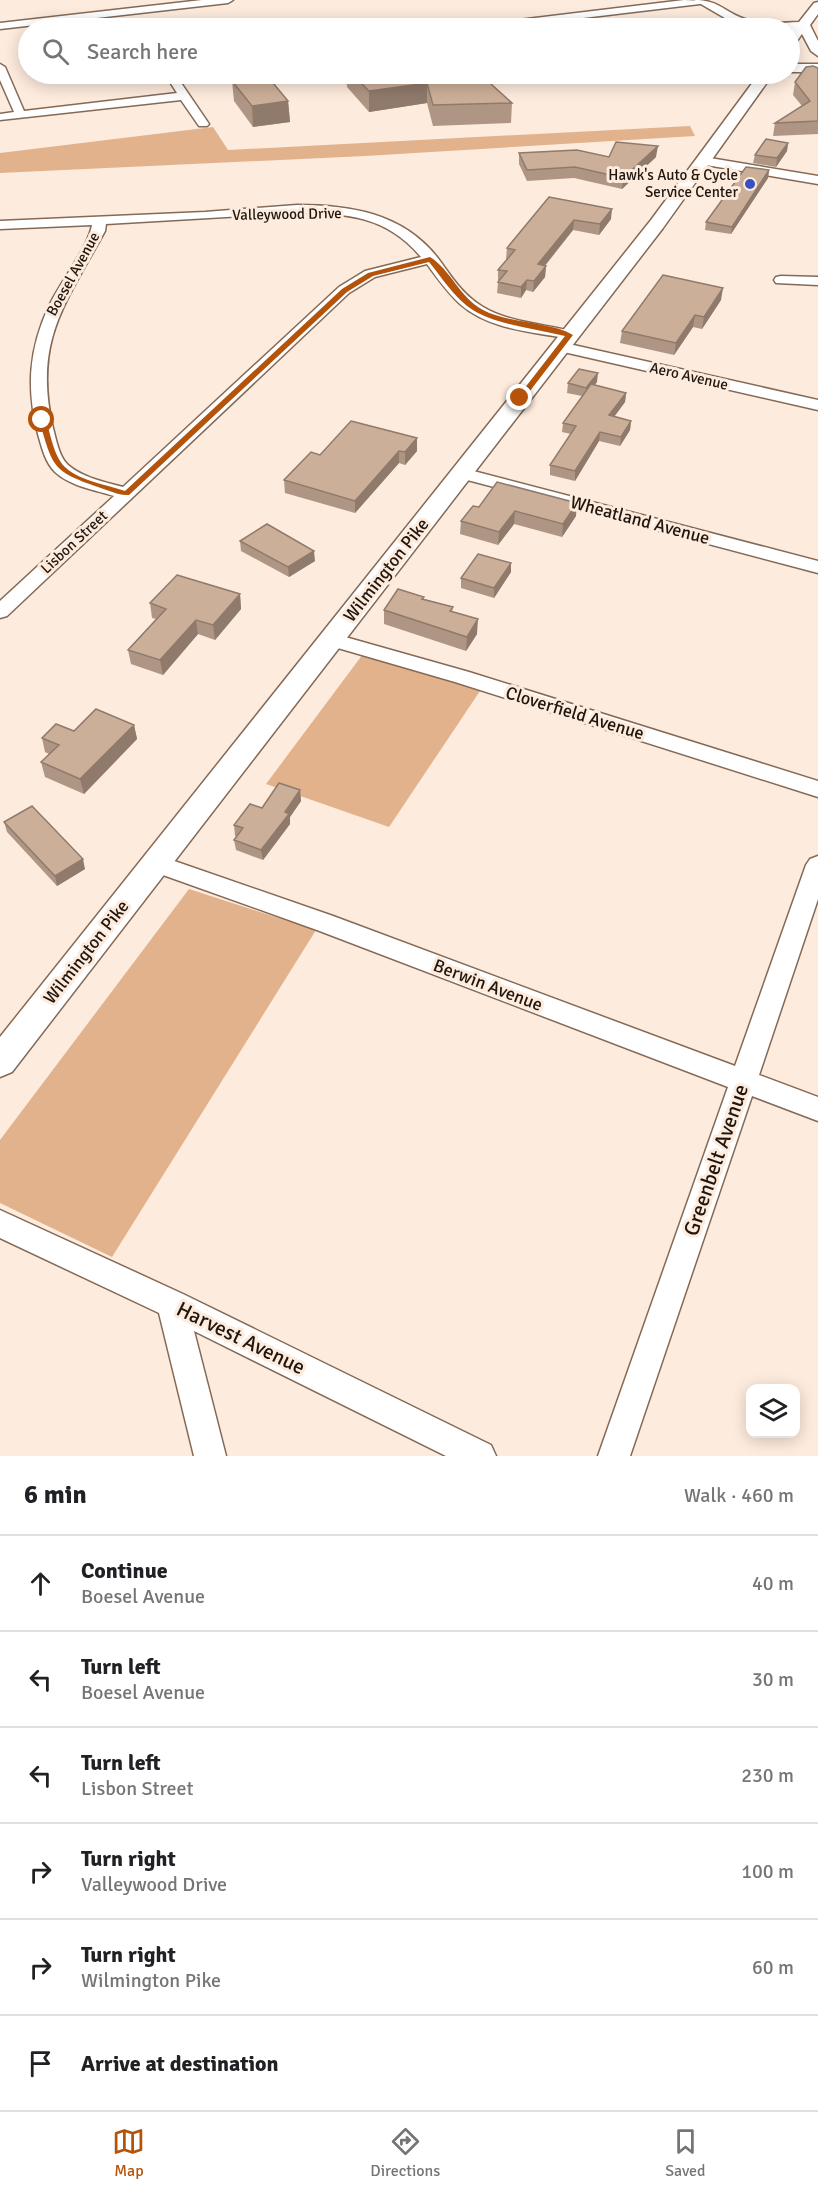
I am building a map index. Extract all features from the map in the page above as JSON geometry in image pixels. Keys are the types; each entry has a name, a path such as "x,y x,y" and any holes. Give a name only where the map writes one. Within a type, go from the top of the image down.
{"main road":[{"path":"700,1 727,18"},
{"path":"800,27 818,6"},
{"path":"802,25 808,31 810,42 818,52"},
{"path":"800,55 818,63"},
{"path":"800,68 818,68"},
{"name":"Wilmington Pike","path":"0,1062 705,161 760,84"}],"street":[{"path":"120,0 130,16"},
{"path":"104,18 228,0"},
{"path":"560,18 700,1"},
{"path":"0,26 18,25"},
{"path":"0,68 21,116"},
{"path":"176,84 203,124"},
{"path":"0,117 184,96"},
{"path":"705,161 818,180"},
{"name":"Valleywood Drive","path":"0,225 297,211 334,211 373,218 394,226 413,239 459,295 479,311 565,341"},
{"name":"Boesel Avenue","path":"100,220 94,239 47,322 37,367 38,396 55,460 63,469 73,476 127,494"},
{"name":"Lisbon Street","path":"0,612 344,290 370,274 430,259"},
{"path":"781,280 818,281"},
{"name":"Aero Avenue","path":"565,341 818,405"},
{"name":"Wheatland Avenue","path":"462,473 818,567"},
{"name":"Cloverfield Avenue","path":"331,639 462,677 818,789"},
{"name":"Berwin Avenue","path":"157,864 325,923 818,1109"},
{"name":"Greenbelt Avenue","path":"614,1456 818,865"},
{"name":"Harvest Avenue","path":"0,1224 172,1304 480,1456"},
{"path":"172,1304 210,1456"}],"shaded area":[{"path":"690,126 695,136 365,156 0,173 0,153 213,127 228,150"},
{"path":"363,654 480,691 389,827 266,784"},
{"path":"189,889 316,930 112,1257 0,1203 0,1140"}],"building":[{"path":"806,67 818,68 818,121 775,123 810,101 797,84 800,84 800,75"},
{"path":"234,84 274,84 288,101 252,106"},
{"path":"362,84 420,84 369,91"},
{"path":"427,84 491,84 512,103 433,105"},
{"path":"766,139 788,143 777,158 755,155"},
{"path":"616,142 658,146 623,178 575,167 527,170 519,153 577,150 609,157"},
{"path":"746,167 769,170 732,227 706,222"},
{"path":"549,197 612,209 600,224 574,220 538,264 546,266 534,281 527,280 521,287 498,282 507,271 498,270 515,250 507,248"},
{"path":"663,275 723,288 704,317 695,315 676,343 622,331"},
{"path":"579,369 598,373 586,388 568,383"},
{"path":"591,384 626,393 609,415 631,421 621,437 600,432 575,471 550,465 576,426 563,423"},
{"path":"351,421 417,438 405,452 399,451 355,501 284,480 311,452 320,455"},
{"path":"497,482 577,503 563,524 515,511 499,532 461,521 473,506 479,507"},
{"path":"267,524 314,551 288,567 240,541"},
{"path":"478,554 511,563 494,588 461,578"},
{"path":"177,575 240,594 213,625 196,620 160,660 128,650 166,609 150,603"},
{"path":"398,589 424,597 422,599 453,607 450,611 478,619 467,637 384,610"},
{"path":"96,709 134,725 80,779 41,762 59,745 42,738 56,724 74,731"},
{"path":"279,783 300,790 285,812 289,814 261,850 234,840 243,828 234,825 250,804 262,808"},
{"path":"32,806 83,859 55,876 4,822"}],"place":[{"name":"Hawk's Auto & Cycle Service Center","path":"750,184"}],"route":[{"path":"42,420 55,460 63,469 73,476 127,494 344,290 370,274 430,259 459,295 479,311 497,318 570,335 520,398"}]}
